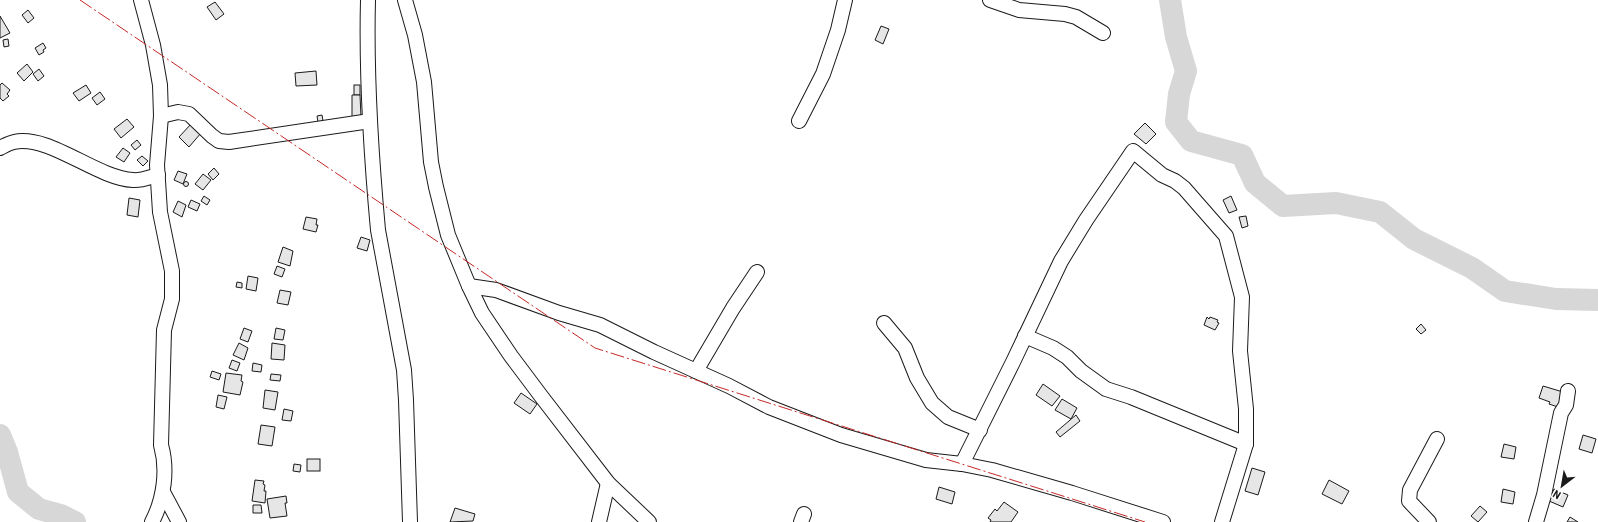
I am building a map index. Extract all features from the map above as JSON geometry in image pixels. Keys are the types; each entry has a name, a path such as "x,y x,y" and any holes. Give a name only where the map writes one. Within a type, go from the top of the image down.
{"street":[{"path":"141,0 153,45 158,78 161,116 157,165 160,212 172,271 172,299 164,330 161,445 164,455 163,492 152,522"},
{"path":"368,0 370,121 378,230 404,370 410,522"},
{"path":"405,0 415,35 424,82 436,187 448,235 469,286 482,313 511,356 608,483 649,522"},
{"path":"799,121 823,74 838,30 845,0"},
{"path":"990,0 1019,10 1065,14 1076,17 1103,33"},
{"path":"161,116 178,112 189,114 219,141 229,142 370,121"},
{"path":"0,148 14,142 27,141 39,143 108,174 134,180 158,175"},
{"path":"962,464 980,430 1061,261 1086,220 1133,151 1162,175 1175,181 1184,188 1226,236 1242,297 1240,351 1246,409 1246,444 1222,522"},
{"path":"696,371 733,308 757,272"},
{"path":"469,286 496,290 559,313 600,325 769,407 841,435 926,460 962,464 992,470 1163,522"},
{"path":"884,323 905,348 917,378 932,403 948,417 980,430"},
{"path":"1025,336 1053,348 1067,357 1081,371 1106,390 1131,397 1246,444"},
{"path":"1536,522 1544,495 1561,413 1566,405 1568,391"},
{"path":"1429,522 1409,501 1410,490 1437,439"},
{"path":"599,522 608,483"},
{"path":"163,492 178,522"}],"building":[{"path":"215,2 224,14 216,20 207,7"},
{"path":"28,10 34,18 28,23 22,15"},
{"path":"0,16 10,33 0,38"},
{"path":"881,26 889,29 883,44 875,40"},
{"path":"8,39 9,46 4,47 3,40"},
{"path":"43,43 46,48 43,50 44,52 39,55 35,48"},
{"path":"27,64 33,72 24,81 17,73"},
{"path":"39,69 44,76 38,81 33,74"},
{"path":"316,71 317,85 296,86 295,73"},
{"path":"2,83 10,90 7,94 9,96 3,101 0,98 0,85"},
{"path":"86,85 91,93 79,101 73,93"},
{"path":"354,85 360,85 360,95 354,95"},
{"path":"100,92 105,99 97,105 92,98"},
{"path":"352,95 360,95 361,117 352,117"},
{"path":"322,115 323,121 318,122 317,116"},
{"path":"127,119 134,127 121,138 114,129"},
{"path":"1145,123 1156,134 1146,144 1134,134"},
{"path":"191,124 201,133 189,147 179,137"},
{"path":"137,140 141,145 135,150 131,145"},
{"path":"123,148 130,153 124,162 116,157"},
{"path":"142,156 148,161 143,166 137,160"},
{"path":"214,168 219,174 213,180 208,174"},
{"path":"178,171 187,174 183,184 174,180"},
{"path":"203,174 211,180 203,190 195,184"},
{"path":"186,181 189,184 186,187 183,184"},
{"path":"204,196 210,200 207,205 201,201"},
{"path":"1231,196 1237,210 1229,213 1223,200"},
{"path":"129,198 140,200 138,217 127,215"},
{"path":"191,200 200,204 197,211 188,207"},
{"path":"178,201 186,205 182,217 173,212"},
{"path":"1246,216 1248,226 1242,228 1239,217"},
{"path":"306,217 317,219 316,225 318,225 316,232 303,229"},
{"path":"361,237 370,240 367,251 357,248"},
{"path":"283,247 293,251 290,266 278,262"},
{"path":"277,266 285,269 282,277 274,274"},
{"path":"248,276 258,278 256,291 246,289"},
{"path":"237,282 242,283 242,288 236,287"},
{"path":"280,290 291,292 288,305 277,303"},
{"path":"1207,317 1209,319 1210,317 1218,320 1217,322 1219,323 1215,330 1204,325"},
{"path":"1421,324 1426,330 1421,334 1416,329"},
{"path":"244,328 252,331 248,342 240,339"},
{"path":"276,328 285,330 283,340 274,339"},
{"path":"239,343 248,348 244,360 233,355"},
{"path":"272,343 285,345 284,360 271,359"},
{"path":"232,360 240,363 237,371 229,368"},
{"path":"253,363 262,365 261,372 252,371"},
{"path":"212,371 221,374 219,380 210,377"},
{"path":"226,373 242,375 241,381 243,382 240,395 223,392"},
{"path":"271,374 281,375 280,381 270,380"},
{"path":"1043,384 1060,396 1052,406 1036,395"},
{"path":"1543,386 1563,392 1558,407 1539,398"},
{"path":"265,390 278,392 275,410 263,408"},
{"path":"521,393 537,404 530,414 514,403"},
{"path":"218,395 227,397 224,409 216,407"},
{"path":"1062,399 1077,408 1071,419 1055,410"},
{"path":"284,409 293,411 291,421 282,420"},
{"path":"1076,415 1080,421 1060,437 1056,432"},
{"path":"261,425 275,427 272,446 258,444"},
{"path":"1583,435 1596,439 1592,453 1579,449"},
{"path":"1504,444 1516,447 1514,459 1501,457"},
{"path":"307,459 320,459 320,471 307,471"},
{"path":"294,464 301,465 300,472 293,471"},
{"path":"1252,468 1265,472 1258,495 1245,491"},
{"path":"255,480 264,481 264,491 266,491 265,503 252,501"},
{"path":"1329,480 1349,491 1342,504 1322,494"},
{"path":"939,487 955,492 952,504 936,499"},
{"path":"1503,489 1515,492 1513,504 1501,502"},
{"path":"1554,489 1568,495 1563,507 1549,501"},
{"path":"286,496 287,503 285,503 287,516 270,518 267,499"},
{"path":"1004,502 1018,512 1011,522 990,522 991,520 988,518 995,509 997,511"},
{"path":"253,505 261,505 262,513 253,513"},
{"path":"1480,506 1487,512 1478,522 1471,516"},
{"path":"455,508 475,514 473,521 450,522"},
{"path":"1570,517 1578,522 1567,522"}],"waterway":[{"path":"1170,0 1176,37 1186,71 1179,94 1176,122 1191,141 1242,155 1255,183 1283,206 1336,203 1380,212 1414,239 1472,268 1505,291 1556,299 1598,300"},
{"path":"0,435 7,452 18,492 39,509 61,515 75,522"}],"power":[{"path":"80,0 595,348 1145,522"}]}
